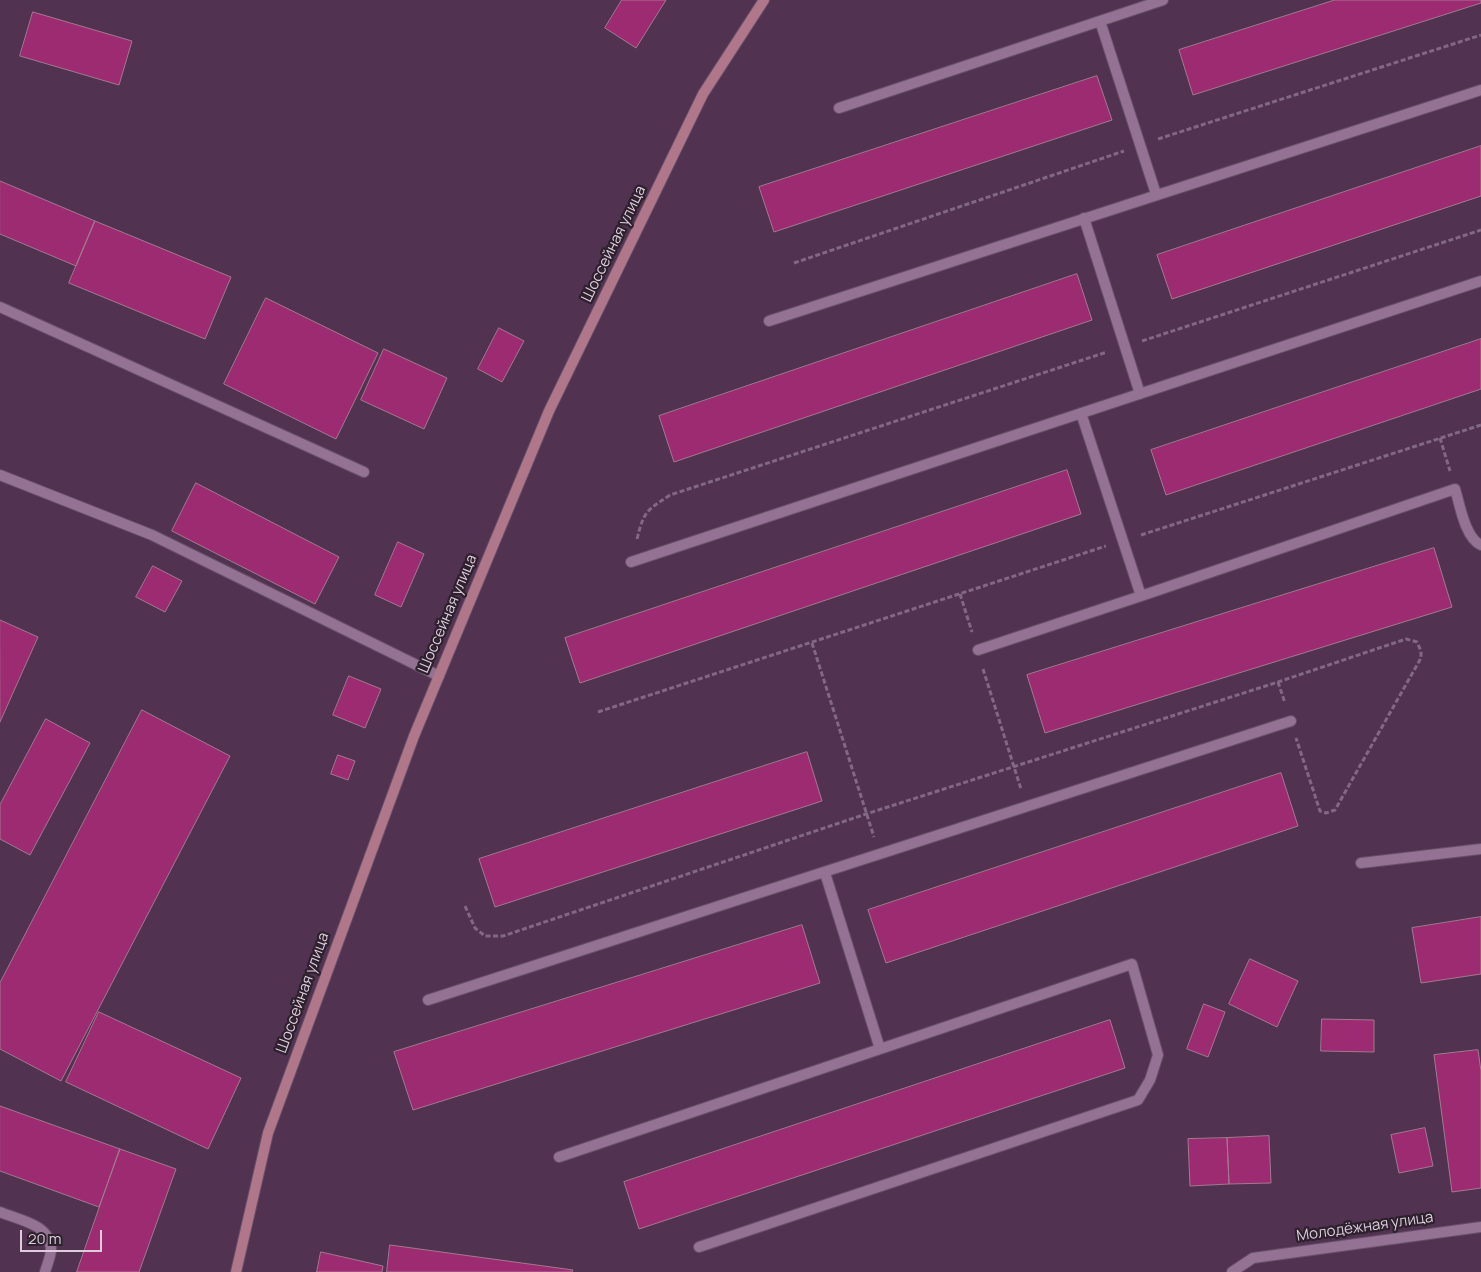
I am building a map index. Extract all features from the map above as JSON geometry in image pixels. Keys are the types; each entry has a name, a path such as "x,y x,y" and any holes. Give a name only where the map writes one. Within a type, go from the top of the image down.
{"main road":[{"name":"Шоссейная улица","path":"236,1272 268,1133 414,736 554,402 703,94 764,0"}],"street":[{"path":"839,108 1163,0"},
{"path":"1100,21 1156,194"},
{"path":"769,321 1481,90"},
{"path":"1084,218 1140,394"},
{"path":"631,562 1481,281"},
{"path":"0,307 364,472"},
{"path":"1080,413 1141,596"},
{"path":"0,475 152,535 439,676"},
{"path":"978,650 1455,489 1469,534 1481,545"},
{"path":"428,1000 1291,721"},
{"path":"1361,863 1481,849"},
{"path":"825,873 880,1049"},
{"path":"558,1156 1132,964 1158,1055 1150,1080 1138,1100 699,1246"},
{"path":"0,1212 41,1228 47,1234 51,1251 45,1272"},
{"name":"Молодёжная улица","path":"1232,1272 1253,1258 1481,1227"}],"path":[{"path":"631,562 641,523 648,510 670,494 1481,230"},
{"path":"598,712 1481,425"},
{"path":"1440,438 1455,489"},
{"path":"960,594 1027,807"},
{"path":"465,906 475,928 486,936 503,936 866,814 1406,639 1417,642 1421,651 1421,658 1335,810 1326,813 1320,811 1278,682"},
{"path":"812,642 879,855"}],"building":[{"path":"622,0 666,0 636,48 605,28"},
{"path":"1335,0 1481,0 1481,3 1193,95 1179,50"},
{"path":"33,12 132,41 119,85 20,56"},
{"path":"1097,76 1112,120 774,232 759,187"},
{"path":"1481,146 1481,196 1172,299 1157,255"},
{"path":"0,181 95,221 76,266 0,234"},
{"path":"95,221 231,277 205,339 69,283"},
{"path":"1077,274 1092,320 674,462 659,416"},
{"path":"266,298 378,353 336,439 224,384"},
{"path":"499,328 524,341 502,382 478,369"},
{"path":"1481,339 1481,389 1166,495 1151,450"},
{"path":"384,349 447,378 424,429 361,400"},
{"path":"1067,470 1081,514 580,683 565,638"},
{"path":"196,483 339,557 315,604 172,531"},
{"path":"398,542 424,554 401,607 375,595"},
{"path":"1434,548 1452,607 1045,733 1027,675"},
{"path":"153,566 182,581 165,612 136,597"},
{"path":"0,620 38,637 0,722"},
{"path":"349,676 381,689 365,728 333,715"},
{"path":"142,710 230,756 61,1081 0,1049 0,983"},
{"path":"46,719 90,743 30,855 0,839 0,805"},
{"path":"807,752 822,801 495,907 479,859"},
{"path":"338,755 355,761 348,780 331,774"},
{"path":"1281,773 1298,826 886,963 868,910"},
{"path":"1481,917 1481,974 1421,983 1412,928"},
{"path":"802,925 820,983 413,1110 394,1052"},
{"path":"1250,959 1298,981 1277,1027 1229,1004"},
{"path":"1204,1004 1225,1012 1208,1057 1187,1049"},
{"path":"99,1012 241,1078 208,1149 66,1082"},
{"path":"1322,1019 1374,1020 1374,1052 1321,1051"},
{"path":"1110,1020 1125,1068 639,1229 624,1182"},
{"path":"1478,1050 1481,1071 1481,1188 1452,1192 1434,1055"},
{"path":"0,1106 120,1149 99,1207 0,1171"},
{"path":"1425,1128 1433,1166 1399,1173 1391,1135"},
{"path":"1269,1136 1271,1183 1229,1184 1227,1138"},
{"path":"1227,1138 1229,1184 1190,1186 1188,1139"},
{"path":"120,1149 176,1169 139,1272 77,1272"},
{"path":"390,1245 573,1270 572,1272 387,1272"},
{"path":"321,1252 383,1266 382,1272 317,1272"}]}
